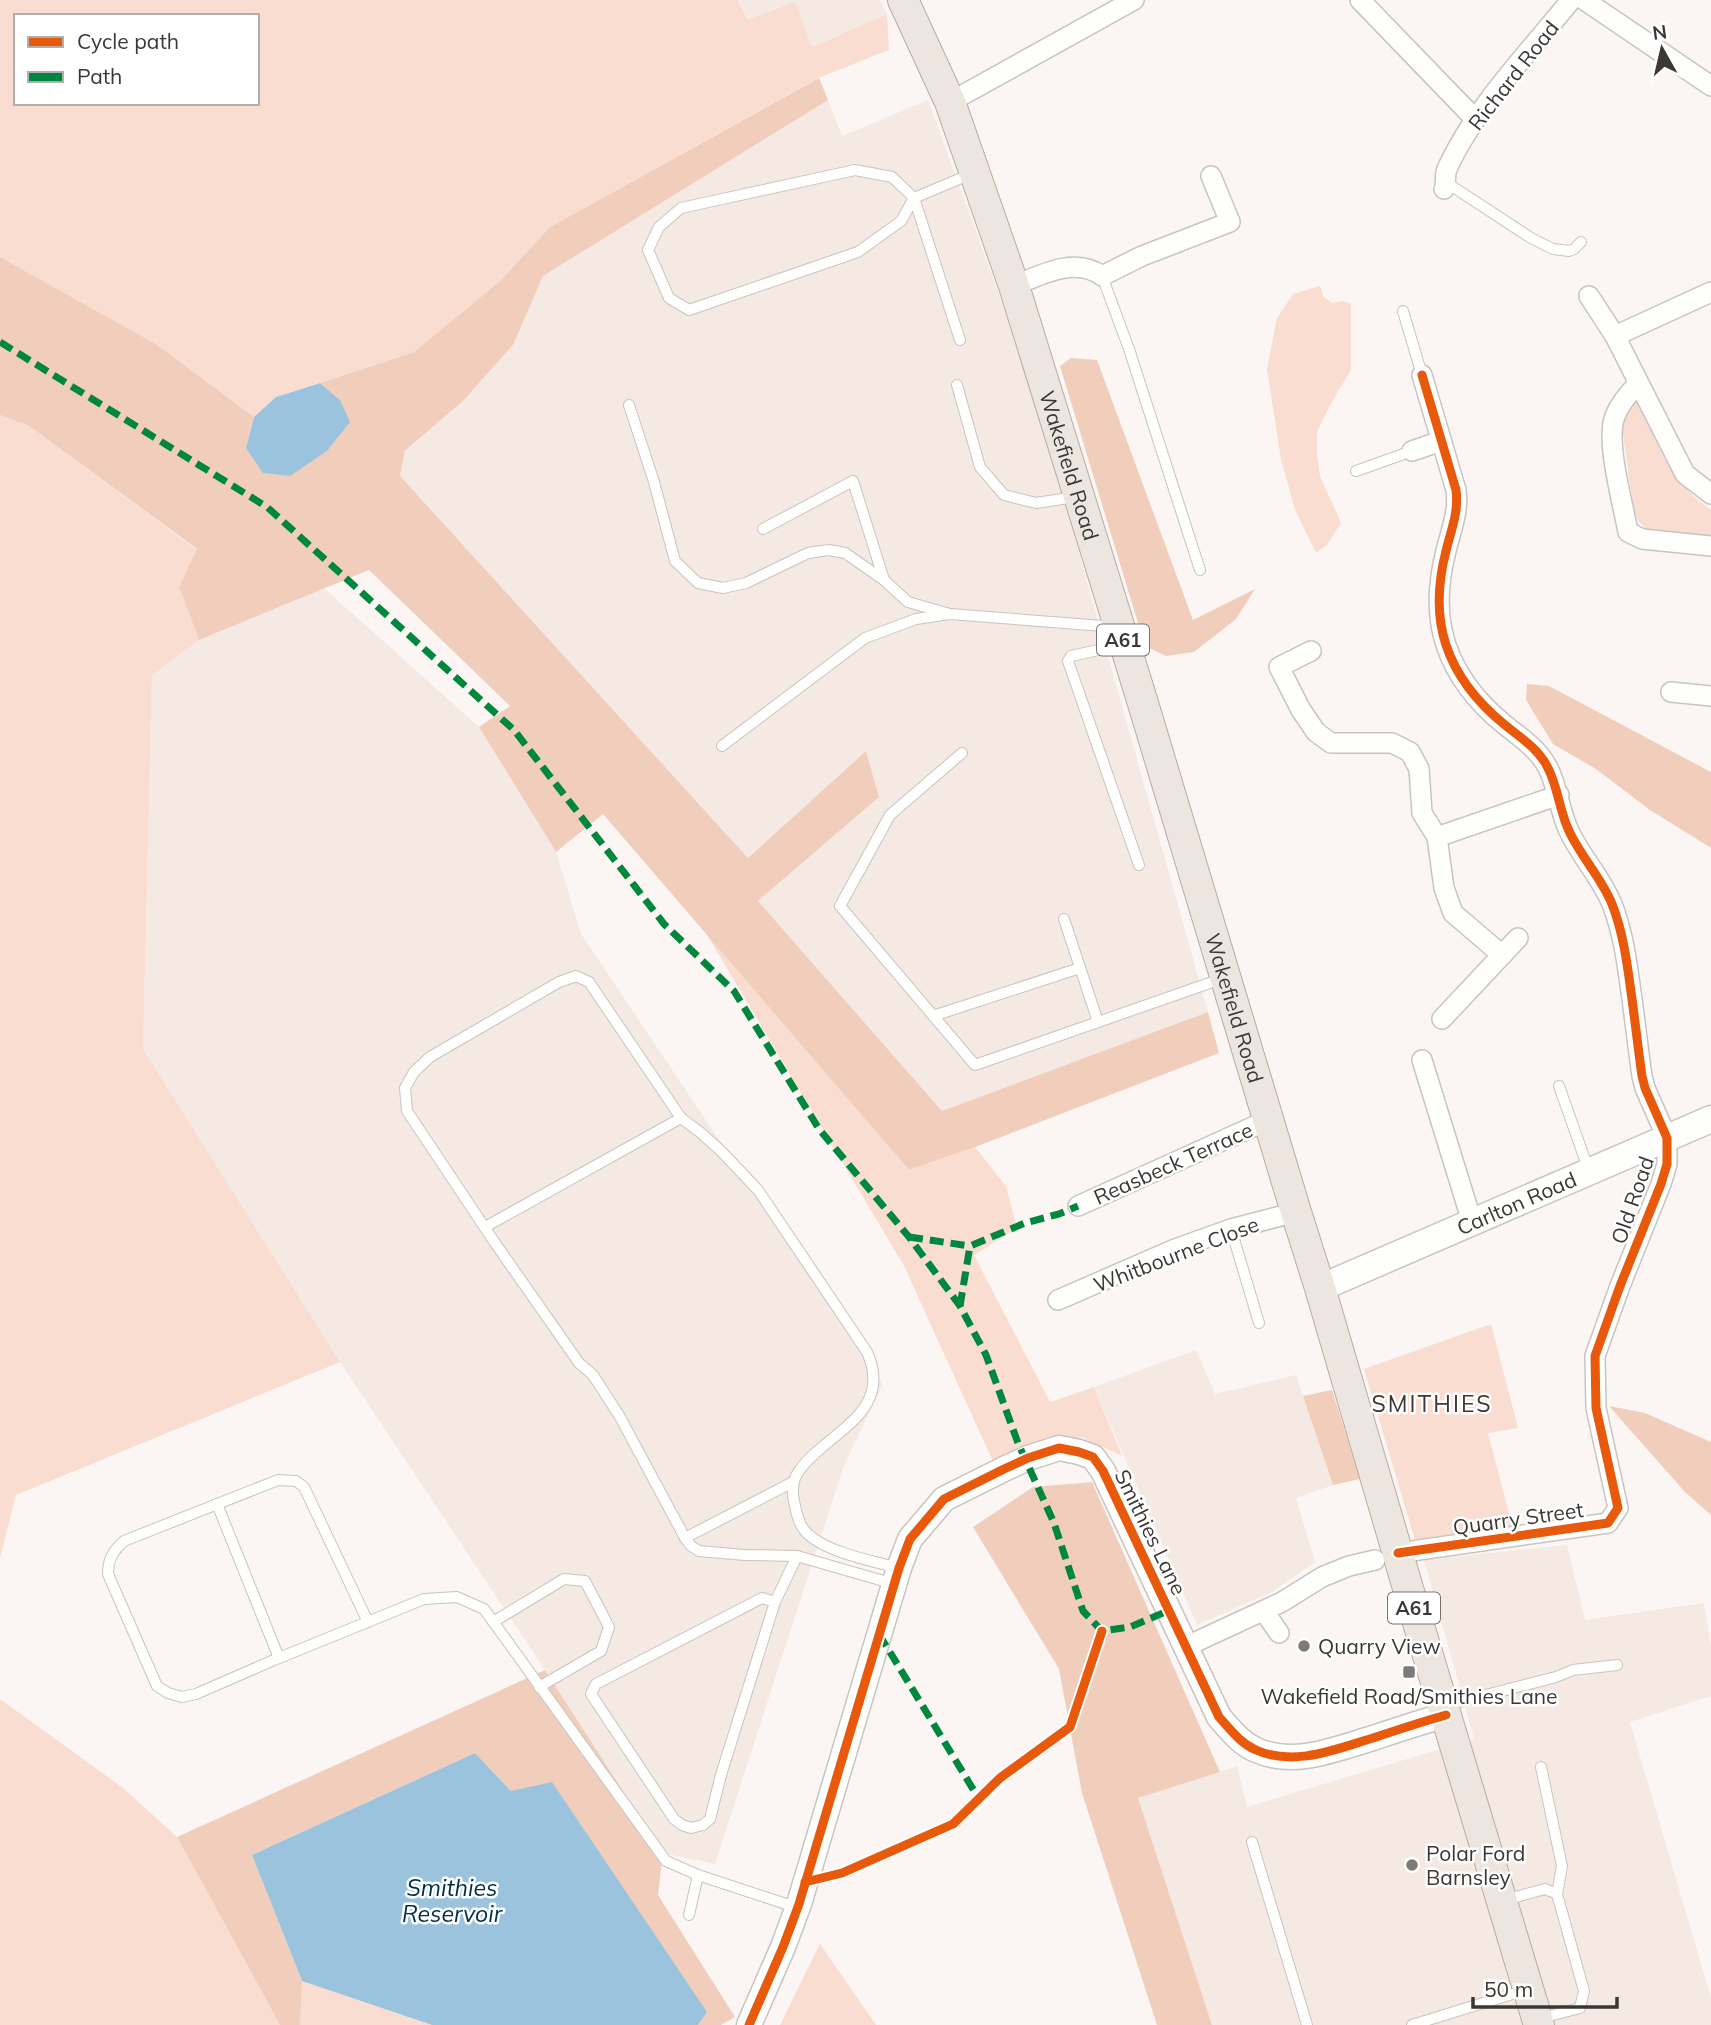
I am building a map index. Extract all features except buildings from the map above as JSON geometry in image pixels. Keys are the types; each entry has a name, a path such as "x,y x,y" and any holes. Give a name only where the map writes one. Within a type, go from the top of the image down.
{"main road":[{"name":"Wakefield Road","path":"903,0 950,102 1014,286 1320,1288 1387,1556 1445,1711 1538,2022"},
{"name":"Carlton Road","path":"1320,1288 1711,1119"}],"street":[{"path":"950,102 1134,0"},
{"path":"1360,0 1475,119"},
{"name":"Richard Road","path":"1446,186 1445,172 1475,119 1571,0"},
{"path":"1584,0 1711,86"},
{"path":"1014,286 1067,268 1095,270 1102,275 1142,256 1230,222 1211,176"},
{"path":"1615,336 1711,292"},
{"path":"1589,296 1615,336 1685,474 1711,494"},
{"name":"Old Road","path":"1422,375 1458,503 1444,560 1440,591 1439,605 1446,645 1465,683 1482,705 1531,745 1546,766 1559,795 1567,827 1574,842 1603,885 1618,920 1626,957 1645,1088 1667,1138 1667,1164 1661,1184 1595,1356 1596,1408"},
{"path":"1638,384 1625,398 1614,417 1611,442 1628,532 1642,539 1711,546"},
{"path":"1412,451 1441,441"},
{"path":"1311,650 1279,667 1301,710 1316,732 1331,743 1392,743 1410,752 1419,769 1422,813 1437,837 1444,888 1453,913 1502,955"},
{"path":"1671,692 1711,696"},
{"path":"1437,837 1559,795"},
{"path":"1442,1019 1518,938"},
{"path":"1422,1060 1472,1222"},
{"name":"Reasbeck Terrace","path":"1078,1206 1268,1120"},
{"name":"Whitbourne Close","path":"1058,1300 1175,1249 1231,1229 1296,1212"},
{"name":"Quarry Street","path":"1387,1556 1608,1522 1618,1508 1596,1408"},
{"name":"Smithies Lane","path":"749,2025 799,1904 910,1539 944,1499 1028,1458 1059,1448 1093,1457 1219,1717 1238,1738 1256,1750 1278,1756 1301,1757 1325,1752 1445,1711"},
{"path":"1186,1646 1265,1611 1322,1577 1349,1566 1387,1556"},
{"path":"1265,1611 1279,1633"}],"lane":[{"path":"960,340 914,198 892,177 855,170 681,208 659,227 648,250 669,298 689,310 858,252 901,221 914,198 975,173"},
{"path":"1446,186 1553,249 1569,251 1581,242"},
{"path":"1102,275 1129,349 1200,570"},
{"path":"1403,311 1422,375"},
{"path":"957,385 980,467 1004,495 1036,503 1079,496"},
{"path":"629,405 654,482 675,561 698,583 723,588 746,583 808,553 829,550 845,553 884,580 908,602 950,614 1122,636"},
{"path":"1356,471 1412,451"},
{"path":"763,529 853,481 884,580"},
{"path":"722,746 865,638 916,619 950,614"},
{"path":"1122,636 1071,656 1068,661 1139,865"},
{"path":"962,753 890,815 840,906 975,1065 1224,978"},
{"path":"1064,919 1098,1022"},
{"path":"933,1016 1080,968"},
{"path":"576,976 589,982 681,1118 722,1151 758,1190 867,1352 873,1365 874,1376 866,1404 853,1423 797,1472 792,1492 804,1530 897,1576 797,1556 733,1554 699,1550 691,1546 593,1375 579,1363 407,1111 405,1088 414,1072 430,1057 559,982 576,976"},
{"path":"1559,1086 1589,1172"},
{"path":"485,1227 681,1118"},
{"path":"1231,1229 1259,1323"},
{"path":"368,1622 301,1484 292,1480 278,1480 124,1542 111,1555 108,1564 108,1574 157,1686 182,1697 196,1694 424,1600 457,1597 484,1609 666,1861 698,1875 786,1904 799,1904"},
{"path":"685,1538 793,1482"},
{"path":"217,1504 279,1658"},
{"path":"775,1602 762,1598 596,1684 593,1689 591,1694 674,1819 682,1825 691,1828 703,1825 710,1819 721,1774 775,1602 797,1556"},
{"path":"493,1622 564,1579 584,1581 609,1627 601,1651 540,1688"},
{"path":"1445,1711 1573,1670 1617,1665"},
{"path":"1538,2022 1580,2008 1584,1991 1557,1894 1562,1866 1541,1767"},
{"path":"1252,1842 1307,2025"},
{"path":"689,1914 698,1875"},
{"path":"1502,1901 1545,1889 1557,1894"},
{"path":"1412,2025 1528,1989"}],"shaded area":[{"path":"0,0 737,0 748,20 795,2 812,47 887,14 889,50 818,78 550,227 500,281 414,352 276,397 254,417 156,344 0,257"},
{"path":"737,0 880,0 887,14 811,47 748,21"},
{"path":"819,78 828,100 543,276 513,345 464,400 405,451 400,476 748,858 866,751 879,797 758,901 942,1111 1208,1012 1219,1053 909,1170 603,814 556,852 479,727 510,706 369,570 199,640 179,587 197,549 29,426 0,415 0,257 156,344 254,417 246,448 340,400 320,383 414,352 500,281 550,227"},
{"path":"828,100 842,136 928,100 1031,382 1208,1012 942,1111 758,901 879,797 866,751 748,858 399,476 405,452 464,400 513,345 543,276"},
{"path":"1320,286 1323,296 1332,303 1343,301 1351,304 1351,370 1317,432 1320,476 1341,523 1327,545 1316,553 1295,510 1281,459 1267,369 1277,318 1293,294"},
{"path":"1071,358 1097,360 1193,620 1255,589 1236,619 1194,652 1166,656 1145,646 1060,366"},
{"path":"1635,399 1640,403 1660,449 1676,476 1711,510 1711,536 1646,529 1637,519 1621,419"},
{"path":"0,415 29,426 197,550 179,587 199,640 152,675 143,1049 340,1362 16,1495 0,1558"},
{"path":"324,588 479,727 556,852 581,934 883,1384 844,1465 715,1864 663,1853 340,1362 143,1049 152,675 199,640"},
{"path":"1527,684 1549,686 1711,772 1711,848 1650,810 1596,769 1553,744 1526,700"},
{"path":"706,933 909,1170 975,1147 1006,1186 1017,1228 974,1255 1050,1402 1094,1387 1122,1456 1081,1437 996,1468 904,1266"},
{"path":"1491,1324 1518,1428 1488,1433 1513,1529 1415,1540 1364,1369"},
{"path":"1196,1350 1215,1394 1296,1375 1333,1485 1296,1498 1315,1562 1272,1592 1197,1625 1094,1387"},
{"path":"1332,1390 1360,1479 1333,1485 1303,1396"},
{"path":"1609,1406 1645,1413 1711,1442 1711,1515 1685,1492"},
{"path":"1092,1482 1220,1772 1138,1798 1212,2025 1157,2025 1082,1793 1059,1669 973,1527 1033,1487"},
{"path":"1567,1545 1585,1620 1704,1603 1711,1646 1711,1696 1630,1722 1711,1998 1711,2025 1212,2025 1138,1798 1237,1766 1247,1807 1474,1739 1424,1560"},
{"path":"545,1670 663,1853 658,1895 735,2017 721,2025 698,2025 707,2012 475,1753 252,1855 302,1981 300,2025 280,2025 177,1837"},
{"path":"0,1699 123,1788 177,1837 280,2025 0,2025"},
{"path":"820,1944 876,2025 780,2025"},
{"path":"302,1981 432,2025 300,2025"}],"water":[{"path":"320,383 340,400 350,422 327,451 290,476 263,473 246,448 254,417 276,397"},
{"name":"Smithies Reservoir","path":"475,1753 511,1791 552,1782 707,2012 698,2025 432,2025 302,1981 252,1855"}],"marked path":[{"path":"0,342 267,507 514,730 664,924 734,991 819,1129 909,1237 960,1306 986,1355 1018,1443 1054,1523 1083,1611 1102,1631 1130,1627 1170,1610"},
{"path":"960,1306 970,1246 1025,1223 1078,1206"},
{"path":"909,1237 970,1246"},
{"path":"879,1634 979,1799"}],"cycle path":[{"path":"1398,1553 1608,1523 1618,1508 1596,1408 1595,1356 1667,1164 1667,1138 1642,1076 1626,958 1612,904 1569,831 1547,766 1528,744 1478,699 1456,668 1446,645 1439,610 1440,586 1457,498 1422,375"},
{"path":"749,2025 799,1904 910,1539 944,1499 1028,1458 1059,1448 1093,1457 1103,1471 1219,1717 1245,1744 1270,1755 1300,1757 1344,1747 1446,1715"},
{"path":"805,1882 842,1873 953,1824 1000,1778 1070,1727 1102,1631"}],"place":[{"name":"Quarry View","path":"1304,1646"},
{"name":"Wakefield Road/Smithies Lane","path":"1409,1672"},
{"name":"Polar Ford Barnsley","path":"1412,1865"}],"district":[{"name":"SMITHIES","path":"1432,1403"}]}
